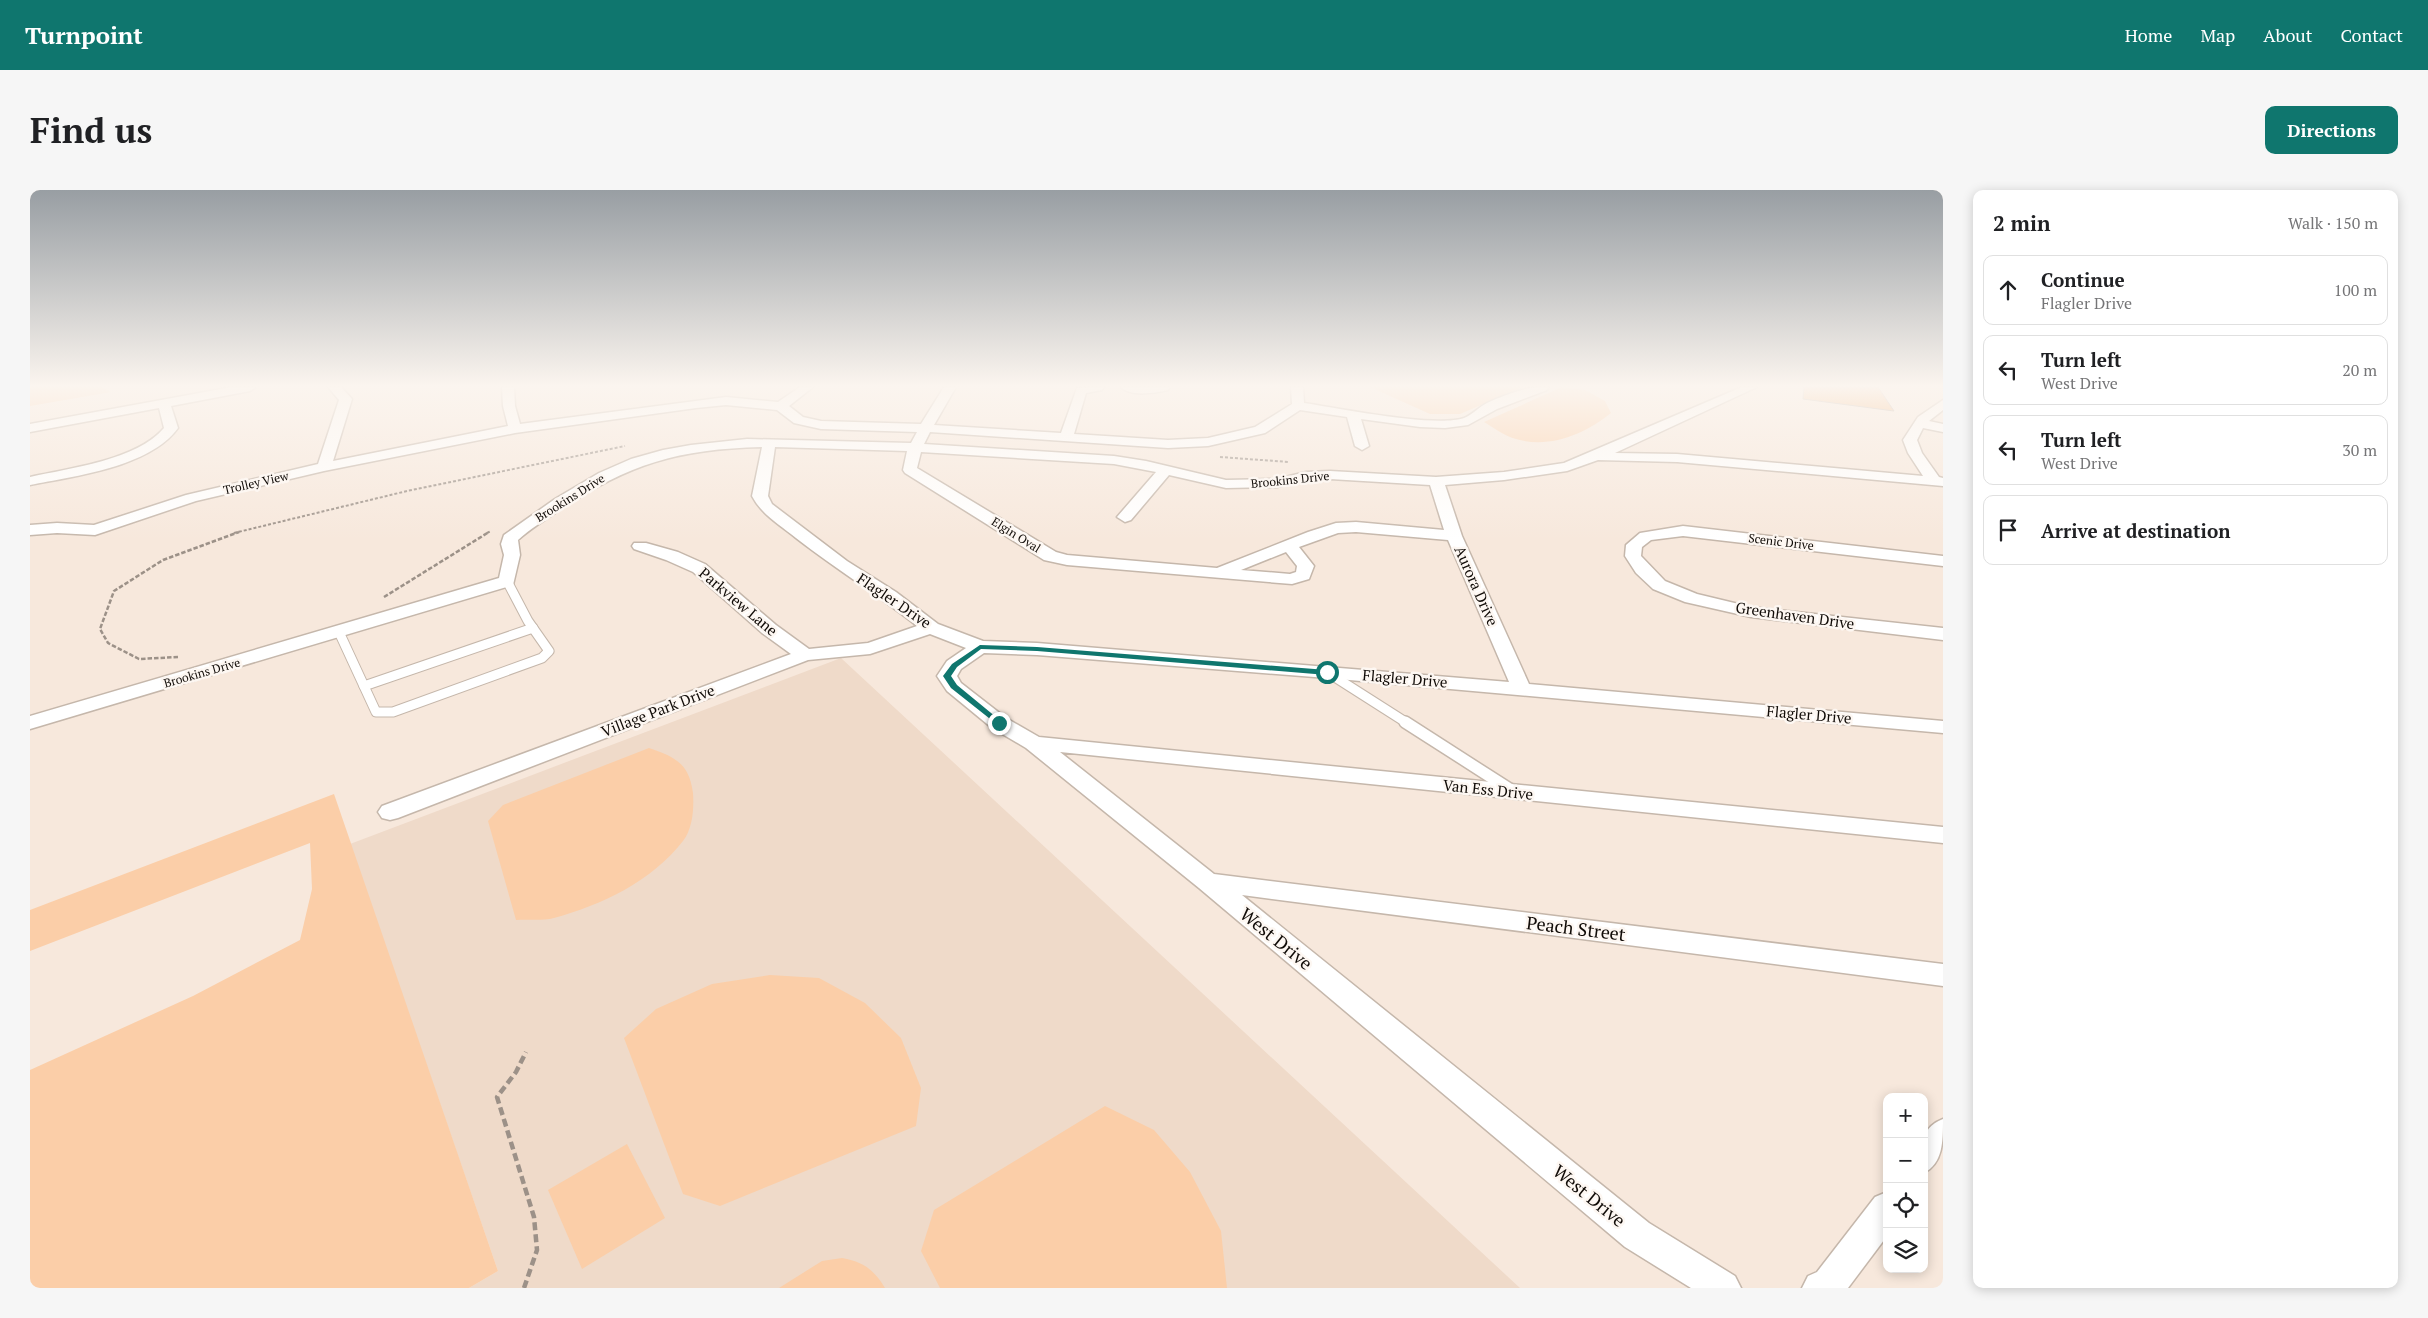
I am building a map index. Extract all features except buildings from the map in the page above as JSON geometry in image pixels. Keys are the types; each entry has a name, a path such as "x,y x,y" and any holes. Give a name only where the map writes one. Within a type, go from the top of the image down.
{"street":[{"path":"30,481 117,460 152,447 164,438"},
{"path":"324,467 333,438"},
{"name":"Trolley View","path":"30,530 57,528 96,530 191,498 324,467 469,438"},
{"path":"916,447 921,438"},
{"path":"1084,438 1168,444 1208,442 1224,438"},
{"path":"1360,438 1362,446"},
{"name":"Brookins Drive","path":"30,723 507,581 512,554 509,544 510,538 518,530 612,471 652,457 690,448 718,444 916,447 1114,460 1146,465 1226,484 1277,483 1306,476 1330,475 1436,481 1504,476 1567,467 1635,438"},
{"path":"1911,438 1915,453 1939,482"},
{"name":"Flagler Drive","path":"769,444 760,496 766,507 841,565 890,596 930,628 980,647 1037,649 1327,672 1943,727"},
{"name":"Elgin Oval","path":"916,447 910,462 910,470 1050,556 1067,560 1292,579 1303,575 1306,566 1289,545"},
{"path":"1594,457 1677,458 1939,482"},
{"path":"1125,518 1166,471"},
{"name":"Aurora Drive","path":"1436,481 1454,536 1522,690"},
{"name":"Elgin Oval","path":"1219,573 1314,534 1343,528 1454,536"},
{"name":"Scenic Drive","path":"1633,556 1634,545 1646,536 1683,531 1943,561"},
{"name":"Parkview Lane","path":"640,546 672,556 699,568 769,629 805,655"},
{"name":"Greenhaven Drive","path":"1633,556 1642,569 1659,585 1691,598 1751,612 1943,634"},
{"name":"Village Park Drive","path":"390,812 805,655 870,648 930,628"},
{"name":"West Drive","path":"980,647 954,665 947,676 954,687 999,723 1034,743 1208,882 1637,1235 1723,1288"},
{"name":"Van Ess Drive","path":"1034,743 1943,836"},
{"name":"Peach Street","path":"1208,882 1943,975"},
{"path":"1928,1153 1943,1133"},
{"path":"1820,1288 1826,1287 1883,1213"}],"lane":[{"path":"339,632 376,712 393,712 542,658 549,651 533,628 507,581"},
{"path":"364,686 533,628"},
{"path":"1327,672 1516,793"}],"path":[{"path":"183,657 139,658 108,643 100,628 114,591 163,560 231,534 407,491 584,453 628,446"},
{"path":"1211,457 1290,462"},
{"path":"381,598 495,528"},
{"path":"524,1288 537,1250 534,1216 497,1097 516,1072 526,1052"}],"shaded area":[{"path":"1513,438 1565,438 1554,441 1529,442"},
{"path":"841,658 1520,1288 469,1288 498,1271 350,844"},
{"path":"649,748 673,758 679,763 684,768 691,783 693,811 689,830 683,841 657,868 625,890 590,906 554,918 516,920 488,821 503,805"},
{"path":"334,794 498,1271 469,1288 30,1288 30,1070 193,996 300,940 312,889 310,843 30,951 30,910"},
{"path":"770,975 819,978 865,1003 901,1038 921,1088 916,1126 720,1206 683,1194 624,1038 656,1009 712,984"},
{"path":"1105,1106 1154,1130 1190,1172 1221,1231 1227,1288 940,1288 921,1251 934,1210"},
{"path":"627,1144 665,1218 582,1269 548,1190"},
{"path":"842,1258 868,1268 877,1276 885,1288 779,1288 822,1261"}],"route":[{"path":"999,723 954,687 947,676 954,665 980,647 1037,649 1327,672"}]}
